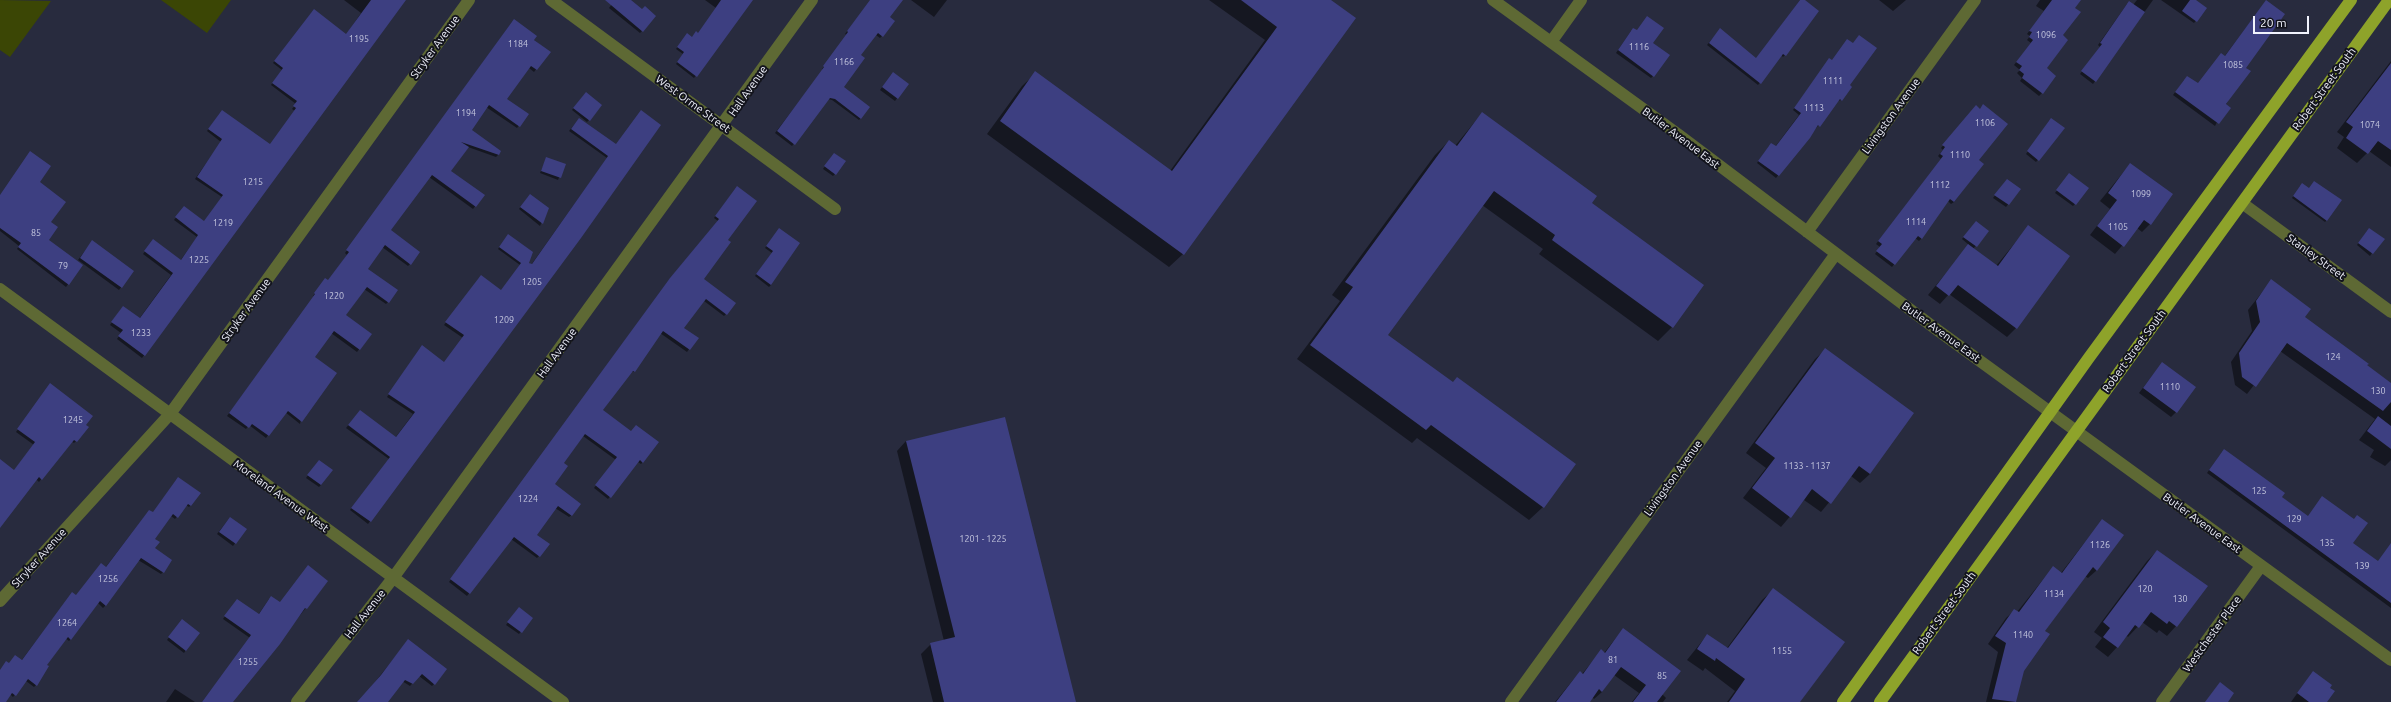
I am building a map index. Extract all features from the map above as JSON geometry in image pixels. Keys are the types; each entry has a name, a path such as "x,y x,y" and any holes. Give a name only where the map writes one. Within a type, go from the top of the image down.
{"main road":[{"path":"1843,702 2050,412 2351,0"},
{"name":"Robert Street South","path":"1880,702 2389,0"}],"street":[{"name":"Stryker Avenue","path":"0,601 170,414 469,0"},
{"name":"West Orme Street","path":"551,0 835,209"},
{"name":"Hall Avenue","path":"297,702 393,578 723,126 812,0"},
{"name":"Butler Avenue East","path":"1493,0 2076,432 2391,660"},
{"path":"1551,42 1581,0"},
{"name":"Livingston Avenue","path":"1807,232 1975,0"},
{"name":"Stanley Street","path":"2242,203 2391,312"},
{"name":"Livingston Avenue","path":"1511,702 1835,254"},
{"name":"Moreland Avenue West","path":"0,289 563,702"},
{"name":"Westchester Place","path":"2162,702 2261,566"}],"green space":[{"path":"0,0 51,1 10,57 0,50"},
{"path":"161,0 231,0 207,33"}],"building":[{"path":"371,0 406,0 145,356 118,336 123,330 111,322 123,306 140,318 173,273 144,251 153,239 181,260 198,235 175,217 184,206 204,221 223,195 197,177 222,139 208,129 222,110 270,144 296,108 293,106 297,101 272,83 283,68 274,61 314,9 346,34"},
{"path":"605,0 631,0 642,9 645,6 656,16 643,32"},
{"path":"721,0 753,0 697,77 677,62 684,52 677,47 687,33 692,37 696,31 698,33"},
{"path":"870,0 903,0 890,17 895,21 883,37 878,33 861,55 865,58 844,87 870,107 861,119 835,99 830,98 795,145 777,131 824,67 823,66 848,32 847,31"},
{"path":"1241,0 1331,0 1356,18 1184,255 1000,121 1035,71 1172,171 1277,27"},
{"path":"1800,0 1805,0 1819,11 1786,56 1783,54 1761,84 1709,43 1720,28 1756,58"},
{"path":"2052,0 2081,0 2075,8 2081,12 2063,35 2068,40 2047,68 2056,76 2043,94 2022,78 2024,74 2019,70 2022,66 2016,62 2033,40 2029,37 2032,32 2029,31"},
{"path":"2190,0 2196,0 2207,8 2197,22 2182,11"},
{"path":"2266,0 2285,14 2246,68 2251,71 2226,104 2231,108 2219,124 2175,92 2187,76 2198,83 2221,53 2225,56"},
{"path":"2129,1 2145,12 2096,82 2081,71 2102,44 2100,43"},
{"path":"1647,16 1664,28 1653,43 1670,55 1654,77 1618,50 1633,28 1637,30"},
{"path":"514,19 537,36 534,40 551,52 537,70 531,66 507,99 529,114 520,127 489,105 472,130 501,151 499,155 461,142 469,147 451,171 485,195 476,207 432,175 391,230 420,252 411,265 385,245 368,269 398,290 389,303 367,287 346,315 372,334 360,350 334,331 315,357 337,373 302,422 288,411 269,436 252,424 249,428 229,413 325,278 328,280 349,252 346,250"},
{"path":"1859,35 1877,48 1850,85 1852,87 1842,101 1840,99 1820,127 1818,125 1810,138 1779,176 1758,161 1771,143 1776,146 1801,113 1794,108 1829,58 1832,60 1847,39 1853,43"},
{"path":"2391,63 2391,150 2378,141 2368,154 2346,138 2353,127 2346,122"},
{"path":"893,72 909,84 898,99 882,87"},
{"path":"586,92 602,105 590,121 573,108"},
{"path":"1983,104 2008,124 1979,160 1984,164 1954,202 1950,199 1922,239 1918,236 1895,265 1876,251 1882,244 1878,241 1943,156 1940,154 1945,147 1942,145 1976,105 1980,109"},
{"path":"641,110 661,125 581,238 371,522 351,508 390,457 348,425 360,410 396,437 415,412 388,394 422,345 444,362 464,335 445,322 481,275 501,290 521,263 499,247 508,234 533,252 529,263 532,264 608,156 571,129 579,118 616,144"},
{"path":"1482,112 1597,196 1592,203 1704,285 1673,328 1552,240 1555,235 1494,191 1388,335 1453,382 1457,377 1576,464 1544,508 1431,425 1426,430 1310,345 1353,287 1345,282 1449,140 1457,146"},
{"path":"2051,118 2065,128 2039,161 2027,151"},
{"path":"30,151 51,166 40,182 66,202 51,222 58,227 49,240 83,265 69,285 18,247 21,243 0,228 0,195"},
{"path":"834,153 846,161 836,175 824,166"},
{"path":"546,157 566,164 561,178 541,171"},
{"path":"2130,163 2173,194 2151,225 2144,220 2124,247 2097,226 2117,200 2108,193"},
{"path":"2069,173 2089,188 2076,205 2056,190"},
{"path":"2007,179 2021,189 2009,205 1994,195"},
{"path":"2314,181 2342,200 2327,221 2293,196 2302,183 2309,188"},
{"path":"737,186 757,201 728,240 731,242 704,279 736,303 727,315 706,299 684,328 699,338 690,350 663,331 635,372 633,371 603,410 631,431 636,425 659,442 643,463 640,460 611,498 595,485 617,457 585,434 564,463 568,466 555,484 581,504 572,516 558,506 537,535 550,544 540,557 514,537 470,594 450,579 670,278 719,219 715,216"},
{"path":"530,194 549,208 543,224 520,207"},
{"path":"1976,221 1989,231 1977,247 1963,237"},
{"path":"2028,225 2070,256 2017,329 1958,285 1949,296 1936,286 1968,244 1998,266"},
{"path":"779,228 800,243 771,285 756,274 773,251 766,246"},
{"path":"2369,228 2385,239 2373,254 2358,243"},
{"path":"92,240 134,271 122,288 80,258"},
{"path":"2271,279 2311,309 2305,317 2369,364 2367,365 2391,383 2391,402 2383,411 2287,343 2256,387 2242,377 2239,353 2260,322 2256,301"},
{"path":"1825,348 1914,413 1870,474 1859,466 1831,504 1812,489 1791,518 1752,488 1775,458 1755,443"},
{"path":"2162,362 2196,387 2177,413 2143,388"},
{"path":"50,383 93,416 86,425 89,427 77,442 74,440 42,480 39,477 0,528 0,459 14,470 35,442 17,429"},
{"path":"2378,416 2391,426 2391,449 2367,431"},
{"path":"1005,417 1076,702 944,702 930,643 955,637 906,441"},
{"path":"2224,449 2285,493 2282,497 2308,516 2322,496 2354,519 2357,515 2368,523 2353,543 2378,561 2391,543 2391,603 2209,470"},
{"path":"319,460 333,470 321,485 307,475"},
{"path":"178,477 201,493 191,506 188,504 178,518 173,514 155,539 160,542 155,548 172,560 164,573 141,558 106,606 100,601 71,640 68,637 47,665 49,666 37,686 28,679 16,696 12,693 6,702 0,702 0,670 6,661 9,663 15,655 22,660 72,592 76,595 101,563 106,567 149,510 153,512"},
{"path":"230,517 247,529 236,544 219,532"},
{"path":"2102,519 2124,535 2097,571 2093,567 2045,631 2050,634 2024,671 2016,702 1992,699 2006,643 1995,636 2014,609 2019,612 2053,566 2062,573"},
{"path":"2157,550 2208,586 2177,627 2169,621 2167,624 2151,612 2139,628 2135,625 2118,648 2103,637 2110,628 2103,622"},
{"path":"308,565 328,581 307,609 305,608 280,644 233,702 202,702 251,635 224,616 237,599 259,614 271,596 280,602"},
{"path":"1773,588 1845,642 1800,702 1729,702 1745,679 1716,658 1715,661 1697,649 1707,634 1728,648"},
{"path":"519,607 533,618 522,633 507,622"},
{"path":"182,619 200,633 186,651 168,637"},
{"path":"1623,628 1681,671 1657,702 1633,702 1646,685 1621,667 1602,692 1599,689 1590,702 1556,702 1580,671 1583,674 1601,649 1605,653"},
{"path":"408,639 447,669 435,685 422,674 413,684 405,680 388,702 357,702 381,675"},
{"path":"2313,671 2332,685 2330,688 2335,691 2327,702 2309,702 2297,693"},
{"path":"2220,682 2234,693 2228,702 2205,702"}]}
